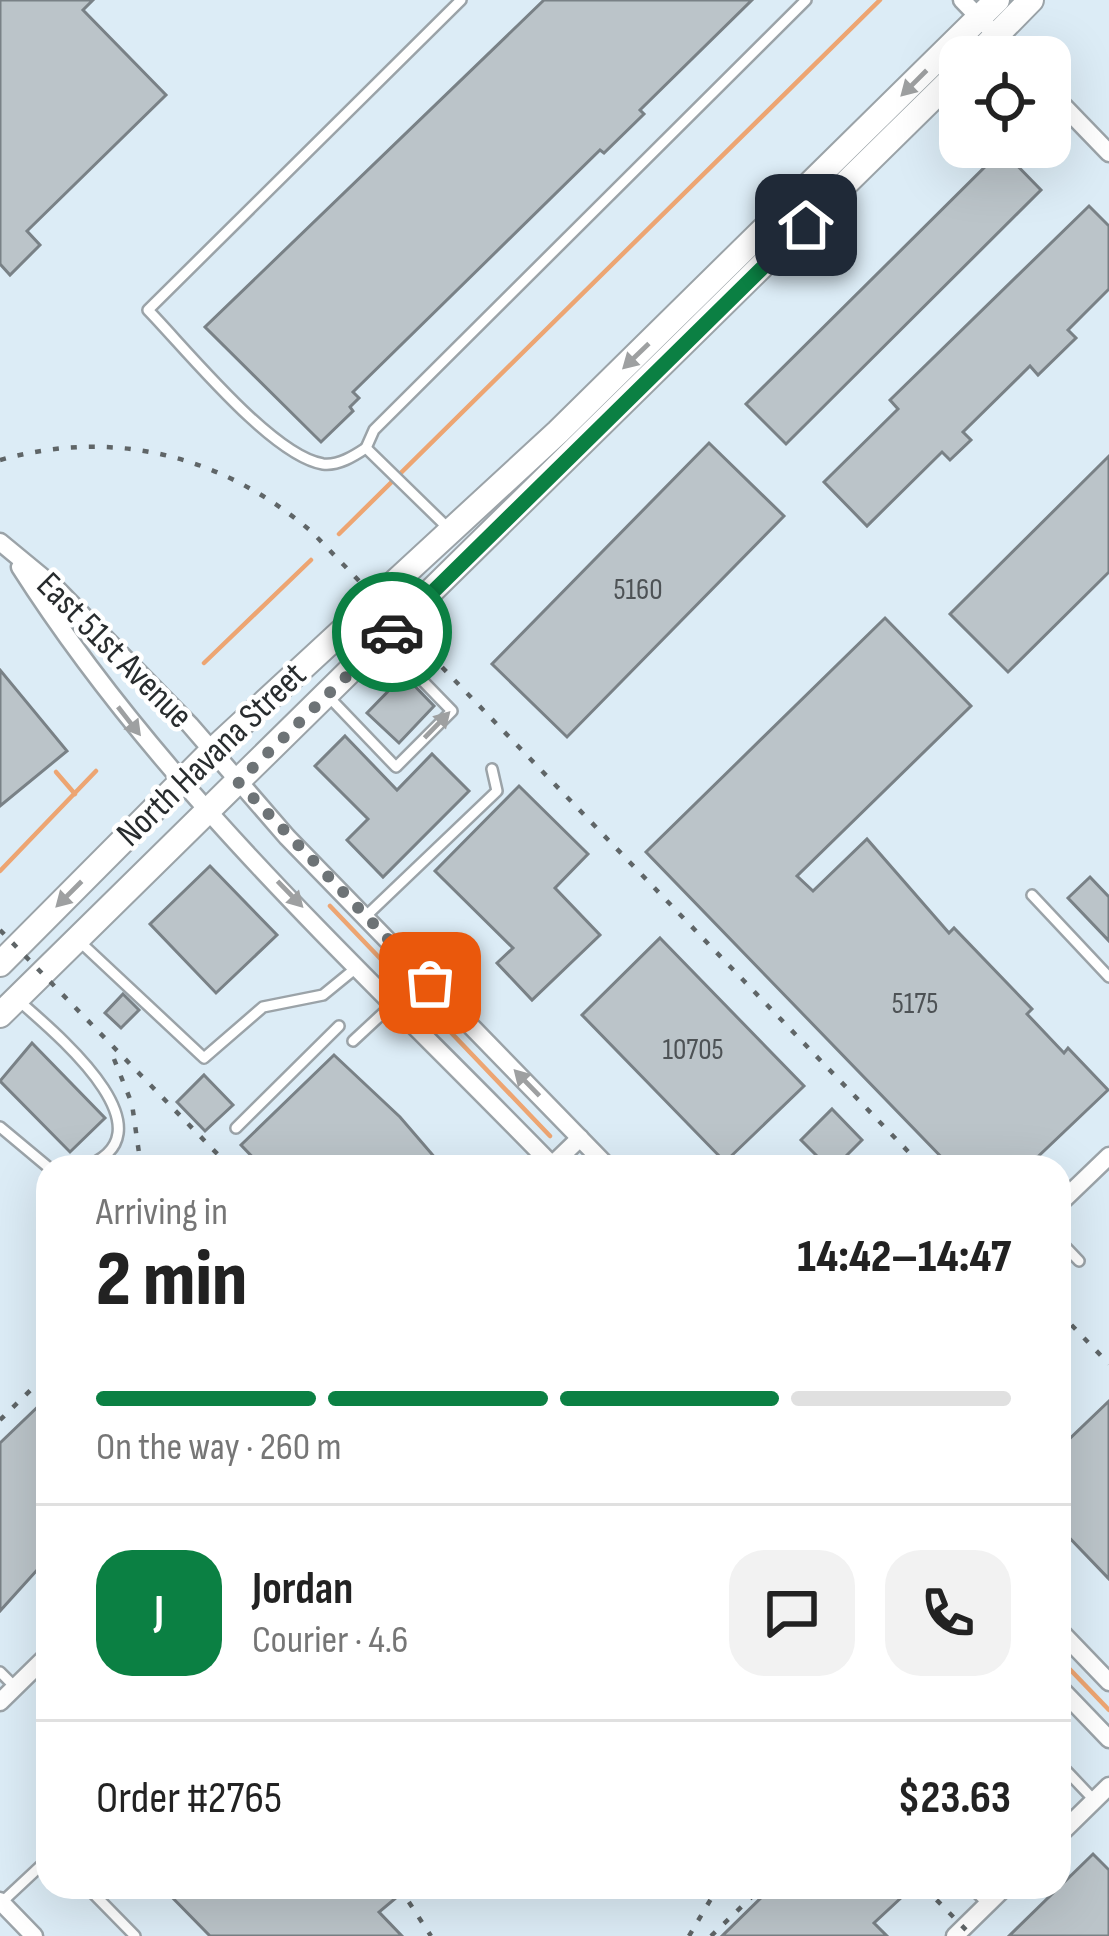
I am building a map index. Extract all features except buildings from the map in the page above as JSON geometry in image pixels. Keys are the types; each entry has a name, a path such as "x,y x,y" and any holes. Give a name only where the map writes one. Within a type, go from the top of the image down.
{"main road":[{"name":"North Havana Street","path":"0,964 212,751 452,533 984,13 1031,0"},
{"name":"North Havana Street","path":"9,1007 939,92"}],"street":[{"path":"1071,114 1109,153"},
{"name":"East 51st Avenue","path":"0,542 57,589 596,1155"},
{"name":"East 51st Avenue","path":"14,556 62,633 182,782 541,1155"},
{"path":"563,1155 580,1138"},
{"path":"1071,1192 1109,1156"},
{"path":"1071,1642 1109,1682"},
{"path":"0,1702 36,1667"},
{"path":"1071,1700 1109,1739"},
{"path":"1071,1823 1109,1786"},
{"path":"955,1936 993,1899"},
{"path":"1,1902 34,1936"}],"lane":[{"path":"461,0 148,310 263,430 322,464 346,460 366,448 388,415 806,0"},
{"path":"366,448 452,533"},
{"path":"327,695 396,767 452,711 383,640"},
{"path":"365,917 497,791 492,769"},
{"path":"1032,895 1109,977"},
{"path":"78,940 204,1058 263,1007 323,995 359,965"},
{"path":"353,1041 395,1002"},
{"path":"9,1007 65,1042 105,1089 119,1116 115,1141 105,1155"},
{"path":"236,1128 339,1026"},
{"path":"0,1126 36,1157"},
{"path":"1071,1253 1079,1261"},
{"path":"0,1672 15,1687"},
{"path":"1071,1776 1094,1800"},
{"path":"1,1902 36,1870"},
{"path":"99,1899 135,1936"},
{"path":"983,1899 988,1904"}],"shaded area":[{"path":"0,0 1109,0 1109,1936 0,1936"}],"waterway":[{"path":"339,534 880,0"},
{"path":"204,663 311,560"},
{"path":"0,871 96,771"},
{"path":"56,772 75,794"},
{"path":"330,906 550,1136"},
{"path":"1071,1670 1109,1710"}],"railway":[{"path":"0,460 42,451 125,448 204,467 277,505 312,532 911,1155"},
{"path":"0,930 218,1155"},
{"path":"114,1059 132,1104 139,1155"},
{"path":"1071,1324 1109,1364"},
{"path":"0,1420 36,1385"},
{"path":"407,1899 431,1936"},
{"path":"689,1936 711,1899"},
{"path":"711,1936 750,1899"},
{"path":"936,1899 972,1936"}],"way so far":[{"path":"392,632 238,782 430,983"}],"route":[{"path":"392,632 806,225"}]}
